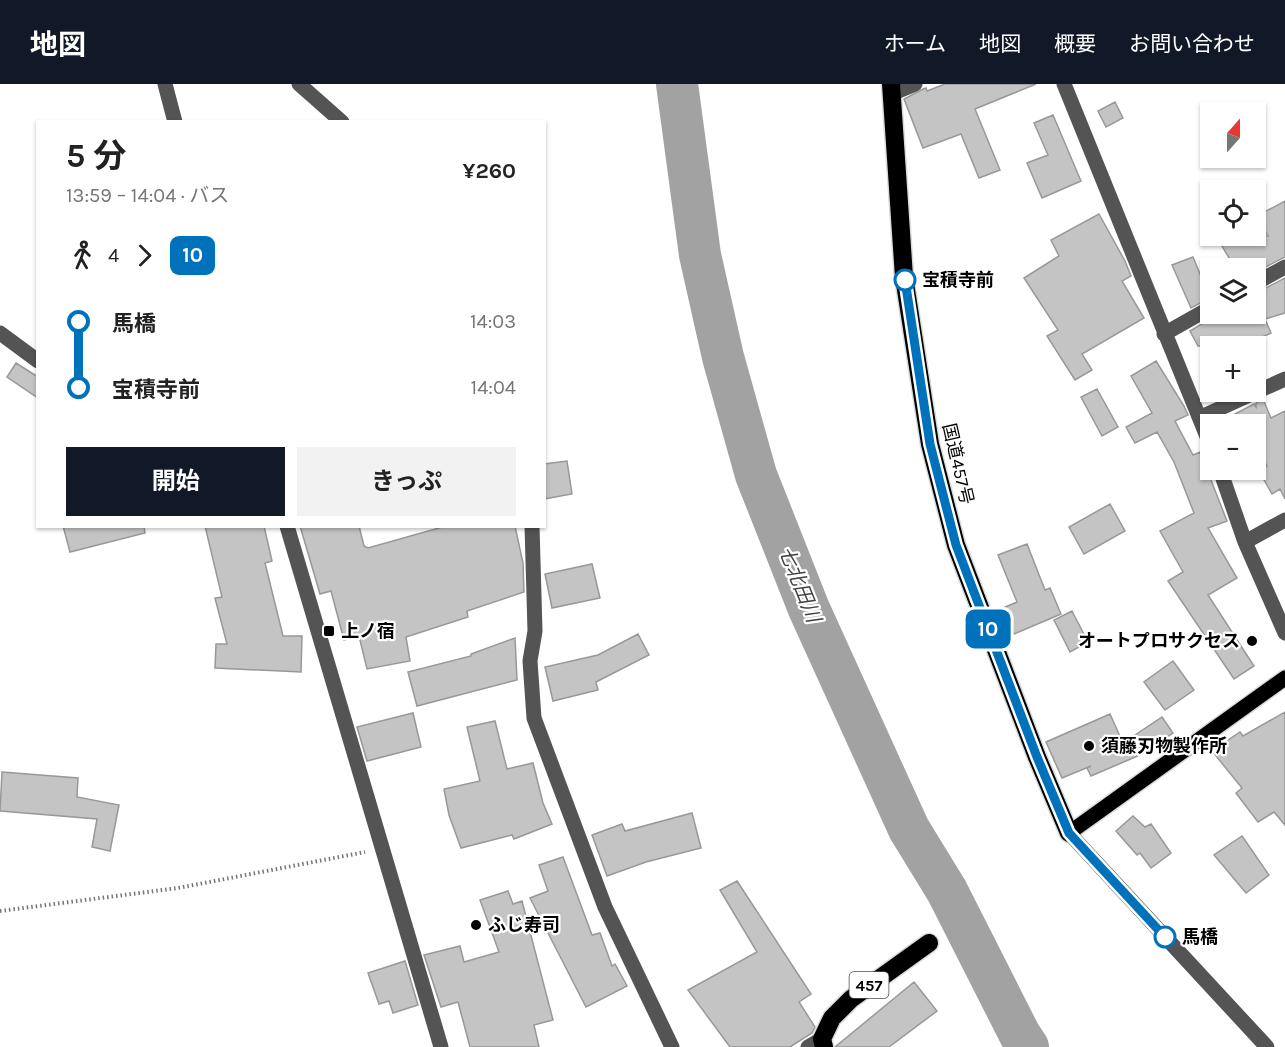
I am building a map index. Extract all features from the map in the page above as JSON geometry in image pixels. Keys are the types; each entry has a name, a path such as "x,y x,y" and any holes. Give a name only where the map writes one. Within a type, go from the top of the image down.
{"highway":[{"name":"国道457号","path":"891,89 904,278 930,444 956,545 1037,757 1069,833"},
{"name":"457","path":"818,1044 832,1018 851,999 929,944"}],"main road":[{"path":"1069,833 1285,678"}],"street":[{"path":"165,84 174,120"},
{"path":"299,84 340,120"},
{"path":"891,89 915,84"},
{"path":"1064,84 1164,334 1200,415"},
{"path":"1266,277 1285,267"},
{"path":"1164,334 1200,314"},
{"path":"0,333 36,360"},
{"path":"1208,414 1285,379"},
{"path":"1223,480 1245,542 1285,633"},
{"path":"1245,542 1285,520"},
{"path":"288,528 441,1047"},
{"path":"532,528 535,632 530,661 534,718 605,907 672,1047"},
{"path":"1069,833 1267,1047"}],"path":[{"path":"0,911 178,888 384,849"}],"building":[{"path":"945,84 1036,84 975,109 1000,170 979,178 961,134 923,148 904,99 923,89 926,88 927,91"},
{"path":"1115,102 1123,118 1106,127 1098,111"},
{"path":"1053,115 1081,181 1042,198 1027,163 1048,155 1034,123"},
{"path":"1285,201 1285,257 1266,267 1266,258 1229,258 1222,246 1266,246 1266,236 1268,236 1266,211"},
{"path":"1099,214 1131,276 1122,281 1144,318 1082,354 1092,370 1075,380 1047,336 1058,330 1024,278 1059,256 1051,240"},
{"path":"1193,257 1200,274 1200,303 1191,308 1172,265"},
{"path":"1285,278 1285,313 1266,319 1266,288"},
{"path":"1266,321 1271,333 1264,336 1200,336 1200,346 1198,346 1190,331 1202,324 1266,324"},
{"path":"1156,361 1188,415 1175,421 1193,455 1200,452 1200,480 1211,480 1227,521 1208,528 1237,578 1208,595 1254,666 1234,679 1168,581 1183,572 1160,531 1194,513 1174,462 1157,432 1135,443 1126,427 1152,413 1131,376"},
{"path":"16,363 36,376 36,397 7,377"},
{"path":"1097,389 1118,427 1102,436 1081,397"},
{"path":"1264,402 1271,418 1285,411 1285,499 1280,489 1272,494 1264,480 1266,480 1267,466 1266,414 1235,414 1254,404 1256,407 1256,403"},
{"path":"567,461 572,494 546,499 546,464"},
{"path":"1110,504 1125,531 1084,554 1069,527"},
{"path":"64,528 144,528 145,533 70,552"},
{"path":"205,528 264,528 272,561 265,563 283,636 302,636 301,672 215,668 216,644 227,644 215,598 222,597"},
{"path":"301,528 360,528 364,546 368,548 439,528 515,528 523,563 524,592 467,611 468,617 406,637 410,661 367,669 359,636 344,640 331,591 320,594"},
{"path":"1027,544 1045,590 1050,588 1061,614 1014,634 1003,608 1017,602 998,555"},
{"path":"592,564 600,598 552,608 545,574"},
{"path":"1072,611 1088,642 1070,652 1054,620"},
{"path":"638,634 649,655 596,682 598,690 553,701 545,667 598,655"},
{"path":"515,638 517,680 417,706 408,672 471,656 471,654"},
{"path":"1173,661 1194,690 1165,710 1144,682"},
{"path":"1285,712 1285,825 1274,812 1258,822 1236,793 1242,788 1212,751 1240,732 1243,736"},
{"path":"413,713 421,747 367,761 357,727"},
{"path":"1110,714 1123,743 1162,717 1173,733 1140,755 1091,776 1087,768 1091,766 1062,778 1046,742"},
{"path":"495,721 507,769 533,763 543,803 552,824 514,839 512,835 461,848 449,815 444,789 480,781 467,727"},
{"path":"2,772 78,778 77,797 119,805 110,851 92,847 97,819 0,811"},
{"path":"692,813 701,848 646,862 607,876 592,835 622,824 625,831"},
{"path":"1133,816 1145,827 1151,824 1171,853 1151,868 1140,853 1137,855 1116,831"},
{"path":"1242,836 1269,875 1246,893 1214,855"},
{"path":"563,857 592,935 600,933 612,966 615,964 627,986 586,1007 530,898 548,891 539,865"},
{"path":"737,881 811,994 799,1002 815,1027 812,1033 790,1047 730,1047 688,990 757,952 720,890"},
{"path":"508,891 513,904 522,901 553,1020 534,1025 539,1047 470,1047 458,1002 441,1007 424,955 460,946 464,962 499,952 480,900"},
{"path":"405,961 418,1005 393,1013 389,1001 379,1004 368,973"},
{"path":"914,982 937,1011 889,1047 835,1047"}],"waterway":[{"name":"七北田川","path":"677,84 700,255 723,357 756,475 809,609 909,829 947,891 1028,1047"}],"bus line":[{"name":"10","path":"905,280 930,444 956,545 1037,757 1069,833 1165,937"}],"place":[{"name":"宝積寺前","path":"905,280"},
{"name":"上ノ宿","path":"329,631"},
{"name":"オートプロサクセス","path":"1252,641"},
{"name":"須藤刃物製作所","path":"1089,746"},
{"name":"ふじ寿司","path":"476,925"},
{"name":"馬橋","path":"1165,937"}]}
